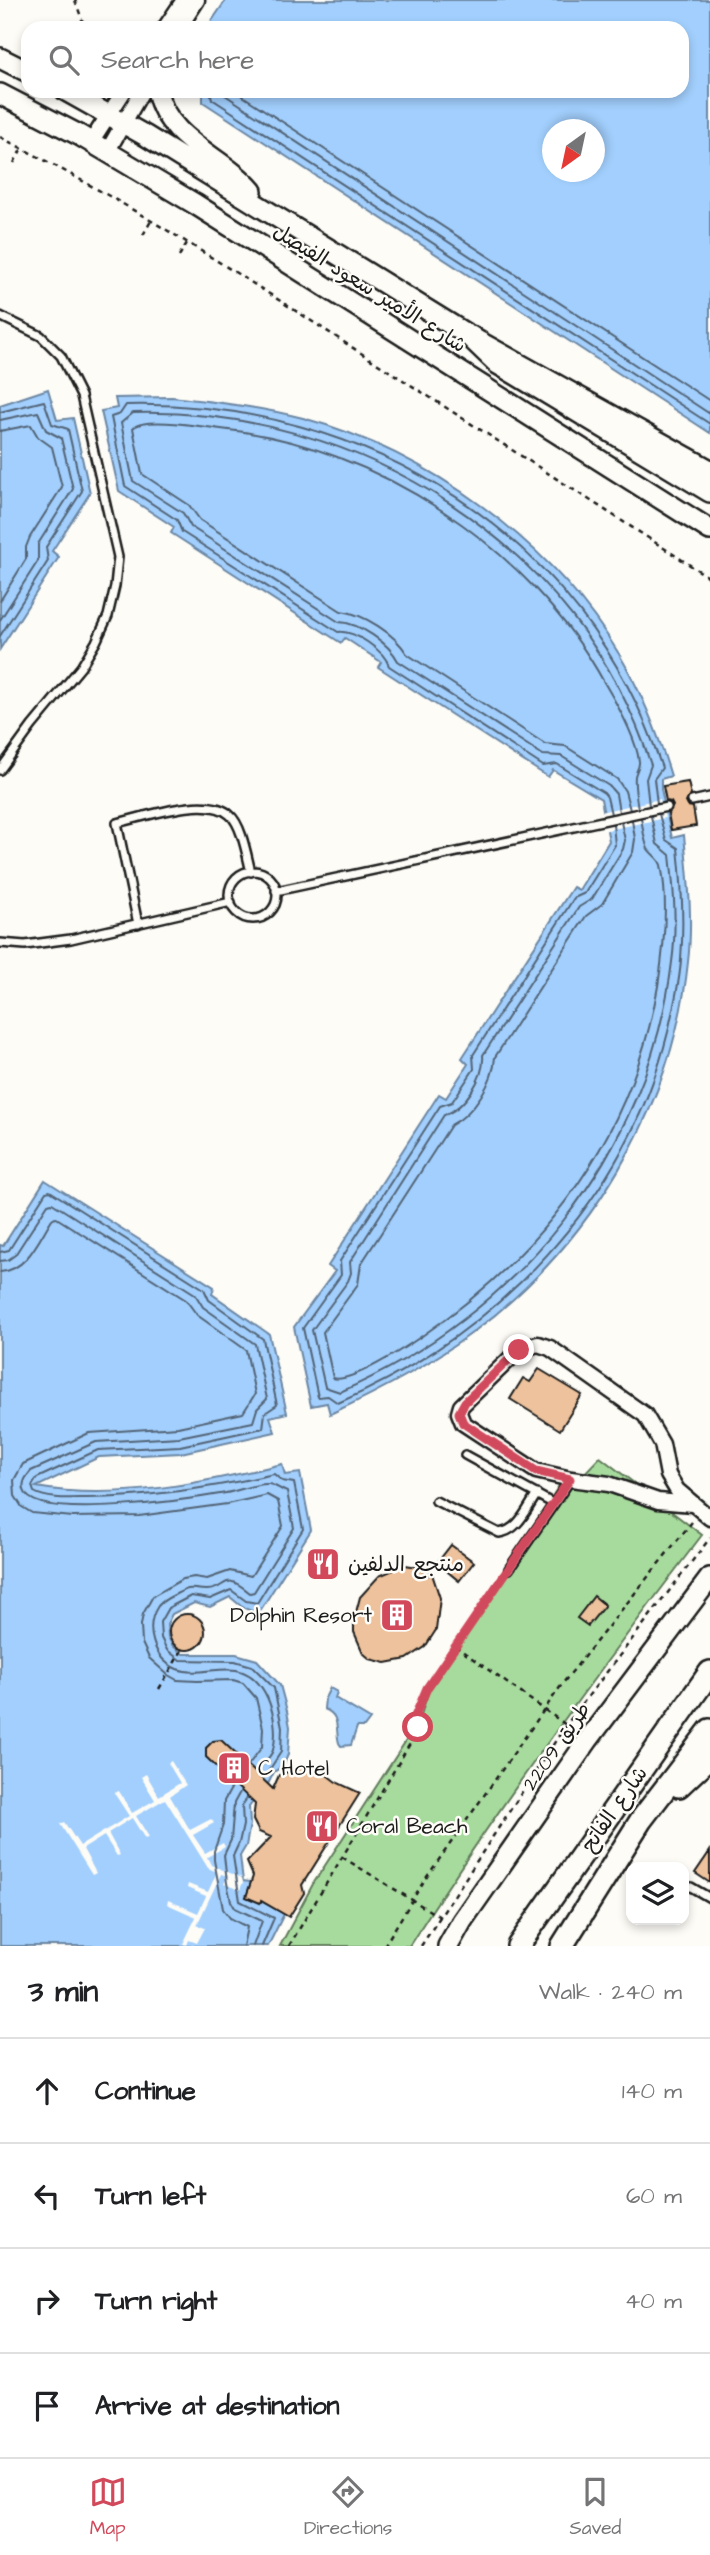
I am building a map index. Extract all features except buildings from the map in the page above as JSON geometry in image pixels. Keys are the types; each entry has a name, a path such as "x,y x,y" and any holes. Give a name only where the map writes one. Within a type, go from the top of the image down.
{"main road":[{"path":"471,337 485,352 515,373 710,491"},
{"name":"شارع الفاتح","path":"518,1946 710,1672"},
{"name":"شارع الفاتح","path":"562,1946 642,1820 710,1730"},
{"path":"642,1820 710,1757"}],"street":[{"path":"170,21 184,0"},
{"path":"184,21 197,0"},
{"path":"0,58 21,68"},
{"name":"شارع الأمير سعود الفيصل","path":"0,94 99,147 252,240 710,530"},
{"name":"شارع الأمير سعود الفيصل","path":"78,98 471,337 710,470"},
{"path":"116,119 122,98"},
{"path":"99,147 116,119 136,98"},
{"path":"159,98 162,108 174,126 242,181 252,191 257,205"},
{"path":"538,1344 550,1348 645,1415 662,1444 668,1475 677,1490 701,1511 609,1485 536,1471 463,1423 459,1413 465,1402 519,1350 538,1344"},
{"name":"طريق 2209","path":"447,1946 588,1740 710,1578"}],"lane":[{"path":"0,316 41,336 61,356 81,396 118,557 116,586 108,616 96,642 81,667 0,770"},
{"path":"692,801 710,797"},
{"path":"138,924 117,823 192,806 214,807 231,815 243,838 251,872"},
{"path":"276,891 667,807"},
{"path":"251,872 266,875 272,880 276,891 273,909 260,918 244,917 237,913 231,902 232,883 237,877 251,872"},
{"path":"0,943 25,945 71,939 231,902"},
{"path":"465,1455 554,1504"},
{"path":"509,1569 570,1479"},
{"path":"436,1501 499,1533 508,1532 515,1527 537,1494"},
{"path":"691,1887 710,1898"}],"path":[{"path":"75,0 82,21"},
{"path":"0,137 187,243 710,578"},
{"path":"14,163 22,148"},
{"path":"143,235 151,221"},
{"path":"180,256 187,243"},
{"path":"384,1946 412,1900 544,1709 701,1511"},
{"path":"421,1946 566,1725 710,1538"},
{"path":"289,1946 417,1732 417,1710 427,1688 509,1569"},
{"path":"455,1646 566,1725"},
{"path":"159,1689 182,1650"},
{"path":"342,1857 440,1917"}],"green space":[{"path":"600,1457 702,1535 551,1737 409,1946 280,1946 313,1884 420,1719 428,1690 569,1470 581,1477"}],"water":[{"path":"226,0 710,0 710,433 203,102 203,98 689,98 689,21 212,21"},
{"path":"48,389 57,420 73,418 90,493 52,551 59,557 0,649 0,405"},
{"path":"172,397 271,411 350,433 396,453 440,478 523,539 559,575 591,613 635,683 661,744 671,776 661,779 661,789 672,838 684,835 690,930 679,1017 665,1070 644,1121 619,1170 588,1216 553,1259 515,1298 472,1333 421,1367 330,1414 327,1403 311,1406 294,1327 335,1271 328,1266 439,1094 446,1098 468,1064 462,1058 573,887 579,890 609,841 601,799 553,770 548,777 378,667 381,662 345,638 341,643 171,533 174,527 119,491 101,411 117,408 115,398"},
{"path":"45,1180 214,1287 212,1294 269,1334 287,1413 270,1417 275,1432 181,1453 99,1457 36,1487 66,1491 128,1491 222,1478 282,1464 285,1475 300,1473 311,1530 258,1614 242,1607 230,1597 210,1607 194,1603 172,1614 167,1624 168,1637 173,1646 183,1654 236,1654 257,1660 280,1685 290,1727 288,1754 284,1765 274,1772 265,1790 249,1807 250,1824 246,1846 240,1856 243,1881 251,1882 246,1897 260,1903 261,1901 284,1914 268,1946 0,1946 0,1245 3,1246"},
{"path":"330,1688 337,1692 335,1698 370,1719 364,1727 357,1727 351,1745 341,1746 335,1719 324,1709"}],"pier":[{"path":"660,799 665,818 603,831 600,812"},
{"path":"171,1761 186,1785 170,1796 190,1830 211,1819 214,1823 193,1835 205,1853 223,1843 225,1847 207,1857 211,1865 242,1878 243,1882 240,1890 224,1884 228,1876 221,1874 197,1925 205,1928 197,1943 189,1940 187,1945 183,1944 196,1917 167,1904 168,1900 198,1913 206,1896 187,1888 188,1884 208,1892 217,1872 208,1868 165,1799 136,1816 149,1837 145,1839 132,1818 108,1833 120,1855 117,1856 104,1836 83,1849 96,1873 92,1875 60,1824 64,1822 80,1846 129,1816 114,1793 119,1791 132,1813 155,1800 141,1777 146,1774 159,1796 180,1783 168,1763"}],"place":[{"name":"منتجع الدلفين","path":"323,1564"},
{"name":"Dolphin Resort","path":"397,1615"},
{"name":"C Hotel","path":"234,1768"},
{"name":"Coral Beach","path":"322,1826"}],"route":[{"path":"418,1727 416,1714 427,1688 570,1479 536,1471 460,1419 461,1406 519,1350"}]}
